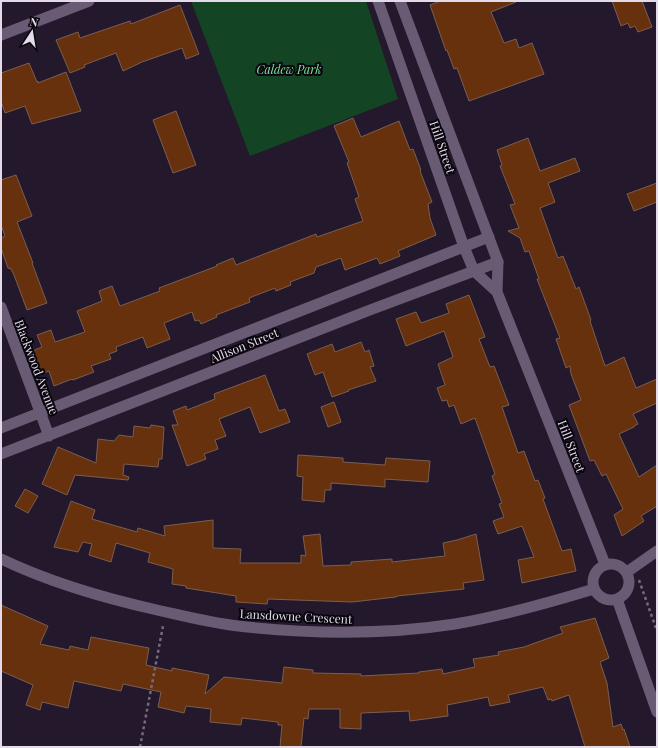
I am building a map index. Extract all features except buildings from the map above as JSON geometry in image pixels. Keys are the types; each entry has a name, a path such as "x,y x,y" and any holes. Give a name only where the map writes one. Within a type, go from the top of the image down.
{"street":[{"path":"1,35 89,1"},
{"name":"Hill Street","path":"378,1 464,247 474,271 497,292"},
{"name":"Hill Street","path":"400,1 498,262 497,292 605,564"},
{"name":"Allison Street","path":"1,428 489,237"},
{"name":"Allison Street","path":"1,454 363,312 498,262"},
{"name":"Blackwood Avenue","path":"1,307 49,436"},
{"path":"630,570 615,564 605,564 595,572 592,584 597,594 606,600 617,599 626,593 630,570 657,550"},
{"name":"Lansdowne Crescent","path":"1,559 28,572 69,587 112,600 206,621 238,626 296,630 372,631 454,624 528,608 594,589"},
{"path":"617,599 657,712"}],"path":[{"path":"630,570 657,631"},
{"path":"140,747 166,612"}],"green space":[{"name":"Caldew Park","path":"191,1 366,1 398,99 250,156"}]}
